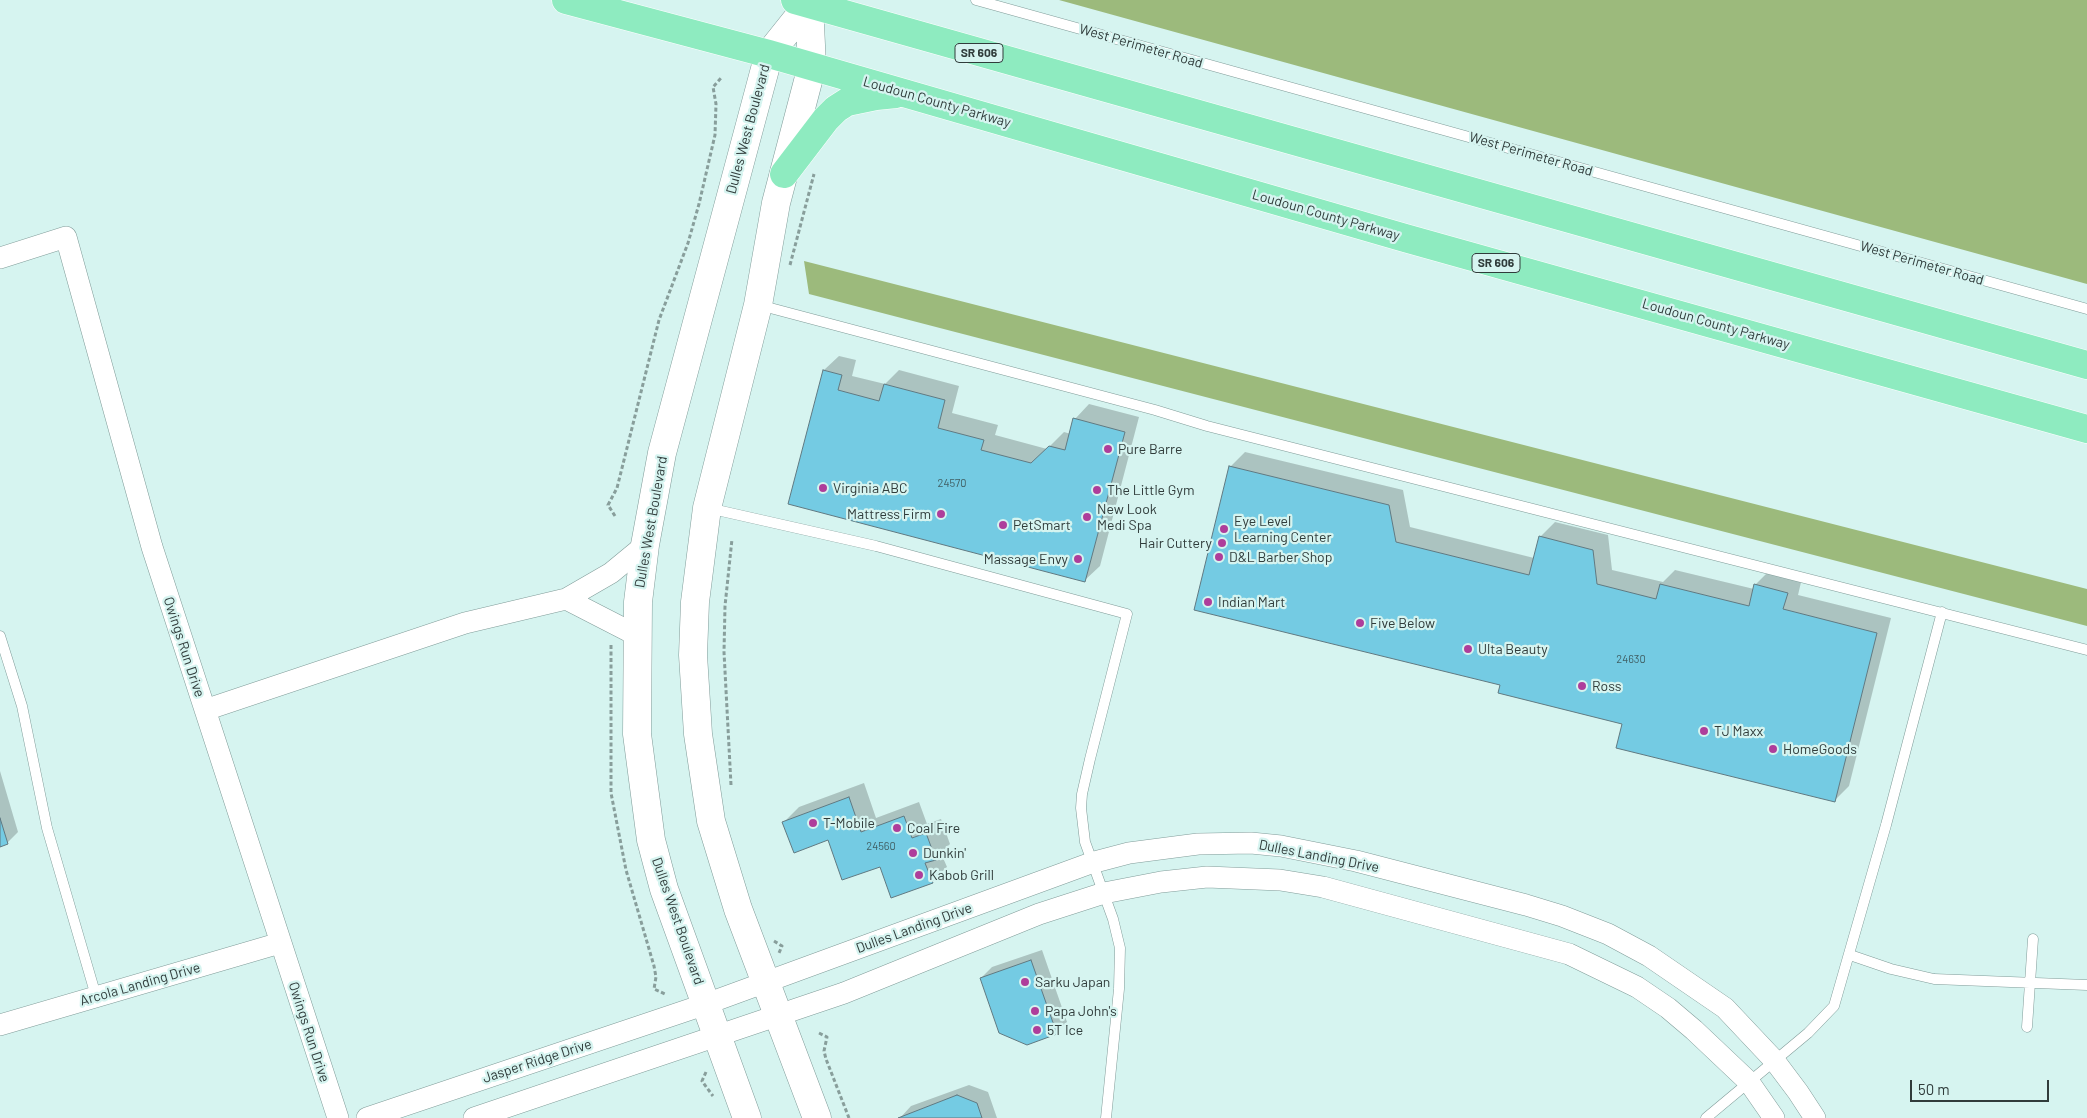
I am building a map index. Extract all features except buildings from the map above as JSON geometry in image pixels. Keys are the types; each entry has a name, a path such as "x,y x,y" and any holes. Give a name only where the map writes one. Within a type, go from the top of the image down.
{"main road":[{"name":"Loudoun County Parkway","path":"566,0 812,66 1405,238 2087,429"},
{"name":"SR 606","path":"802,2 2087,365"},
{"path":"784,174 826,119 836,109 848,102 876,96 906,94"}],"street":[{"name":"Dulles West Boulevard","path":"747,1118 664,889 651,840 637,734 638,602 645,545 662,453 768,54 802,2"},
{"path":"802,2 812,66 771,227 758,305 707,508 695,602 693,655 698,734 714,829 738,909 780,1015 817,1118"},
{"name":"Owings Run Drive","path":"0,258 66,237 152,547 338,1118"},
{"path":"205,710 465,623 566,599 611,573 645,545"},
{"path":"566,599 638,636"},
{"name":"Dulles Landing Drive","path":"706,1004 1091,863 1129,853 1198,844 1251,843 1281,846 1356,861 1526,905 1608,934 1649,956 1725,1008 1774,1060 1815,1118"},
{"path":"474,1118 844,993 1039,914 1104,893 1161,882 1207,877 1280,880 1323,887 1569,954 1637,987 1668,1008 1706,1040 1749,1082 1774,1118"},
{"name":"Arcola Landing Drive","path":"0,1025 280,943"},
{"name":"Jasper Ridge Drive","path":"367,1118 706,1004"}],"lane":[{"name":"West Perimeter Road","path":"976,0 2087,309"},
{"path":"758,305 1155,410 1216,428 2087,650"},
{"path":"707,508 876,546 1128,614 1082,794 1081,822 1091,863 1104,893 1117,933 1121,964 1106,1118"},
{"path":"1706,1118 1822,1020 1834,1006 1850,955 1942,612"},
{"path":"0,636 22,706 47,828 96,996"},
{"path":"2027,1027 2033,939"},
{"path":"1850,955 1891,969 1934,979 2087,985"}],"path":[{"path":"616,516 608,505 617,488 659,320 688,243 702,195 716,125 716,104 713,87 722,77"},
{"path":"788,271 815,169"},
{"path":"731,791 724,652 725,606 732,539"},
{"path":"770,938 782,946 779,953"},
{"path":"819,1033 827,1037 824,1051 826,1059 849,1118"},
{"path":"706,1072 702,1082 713,1094 715,1101"}],"green space":[{"path":"1059,0 2087,0 2087,284"},
{"path":"804,261 2087,589 2087,626 809,294"}],"place":[{"name":"Pure Barre","path":"1108,449"},
{"name":"Virginia ABC","path":"823,488"},
{"name":"The Little Gym","path":"1097,490"},
{"name":"Mattress Firm","path":"941,514"},
{"name":"New Look Medi Spa","path":"1087,517"},
{"name":"PetSmart","path":"1003,525"},
{"name":"Eye Level Learning Center","path":"1224,529"},
{"name":"Hair Cuttery","path":"1222,543"},
{"name":"D&L Barber Shop","path":"1219,557"},
{"name":"Massage Envy","path":"1078,559"},
{"name":"Indian Mart","path":"1208,602"},
{"name":"Five Below","path":"1360,623"},
{"name":"Ulta Beauty","path":"1468,649"},
{"name":"Ross","path":"1582,686"},
{"name":"TJ Maxx","path":"1704,731"},
{"name":"HomeGoods","path":"1773,749"},
{"name":"T-Mobile","path":"813,823"},
{"name":"Coal Fire","path":"897,828"},
{"name":"Dunkin'","path":"913,853"},
{"name":"Kabob Grill","path":"919,875"},
{"name":"Sarku Japan","path":"1025,982"},
{"name":"Papa John's","path":"1035,1011"},
{"name":"5T Ice","path":"1037,1030"}]}
